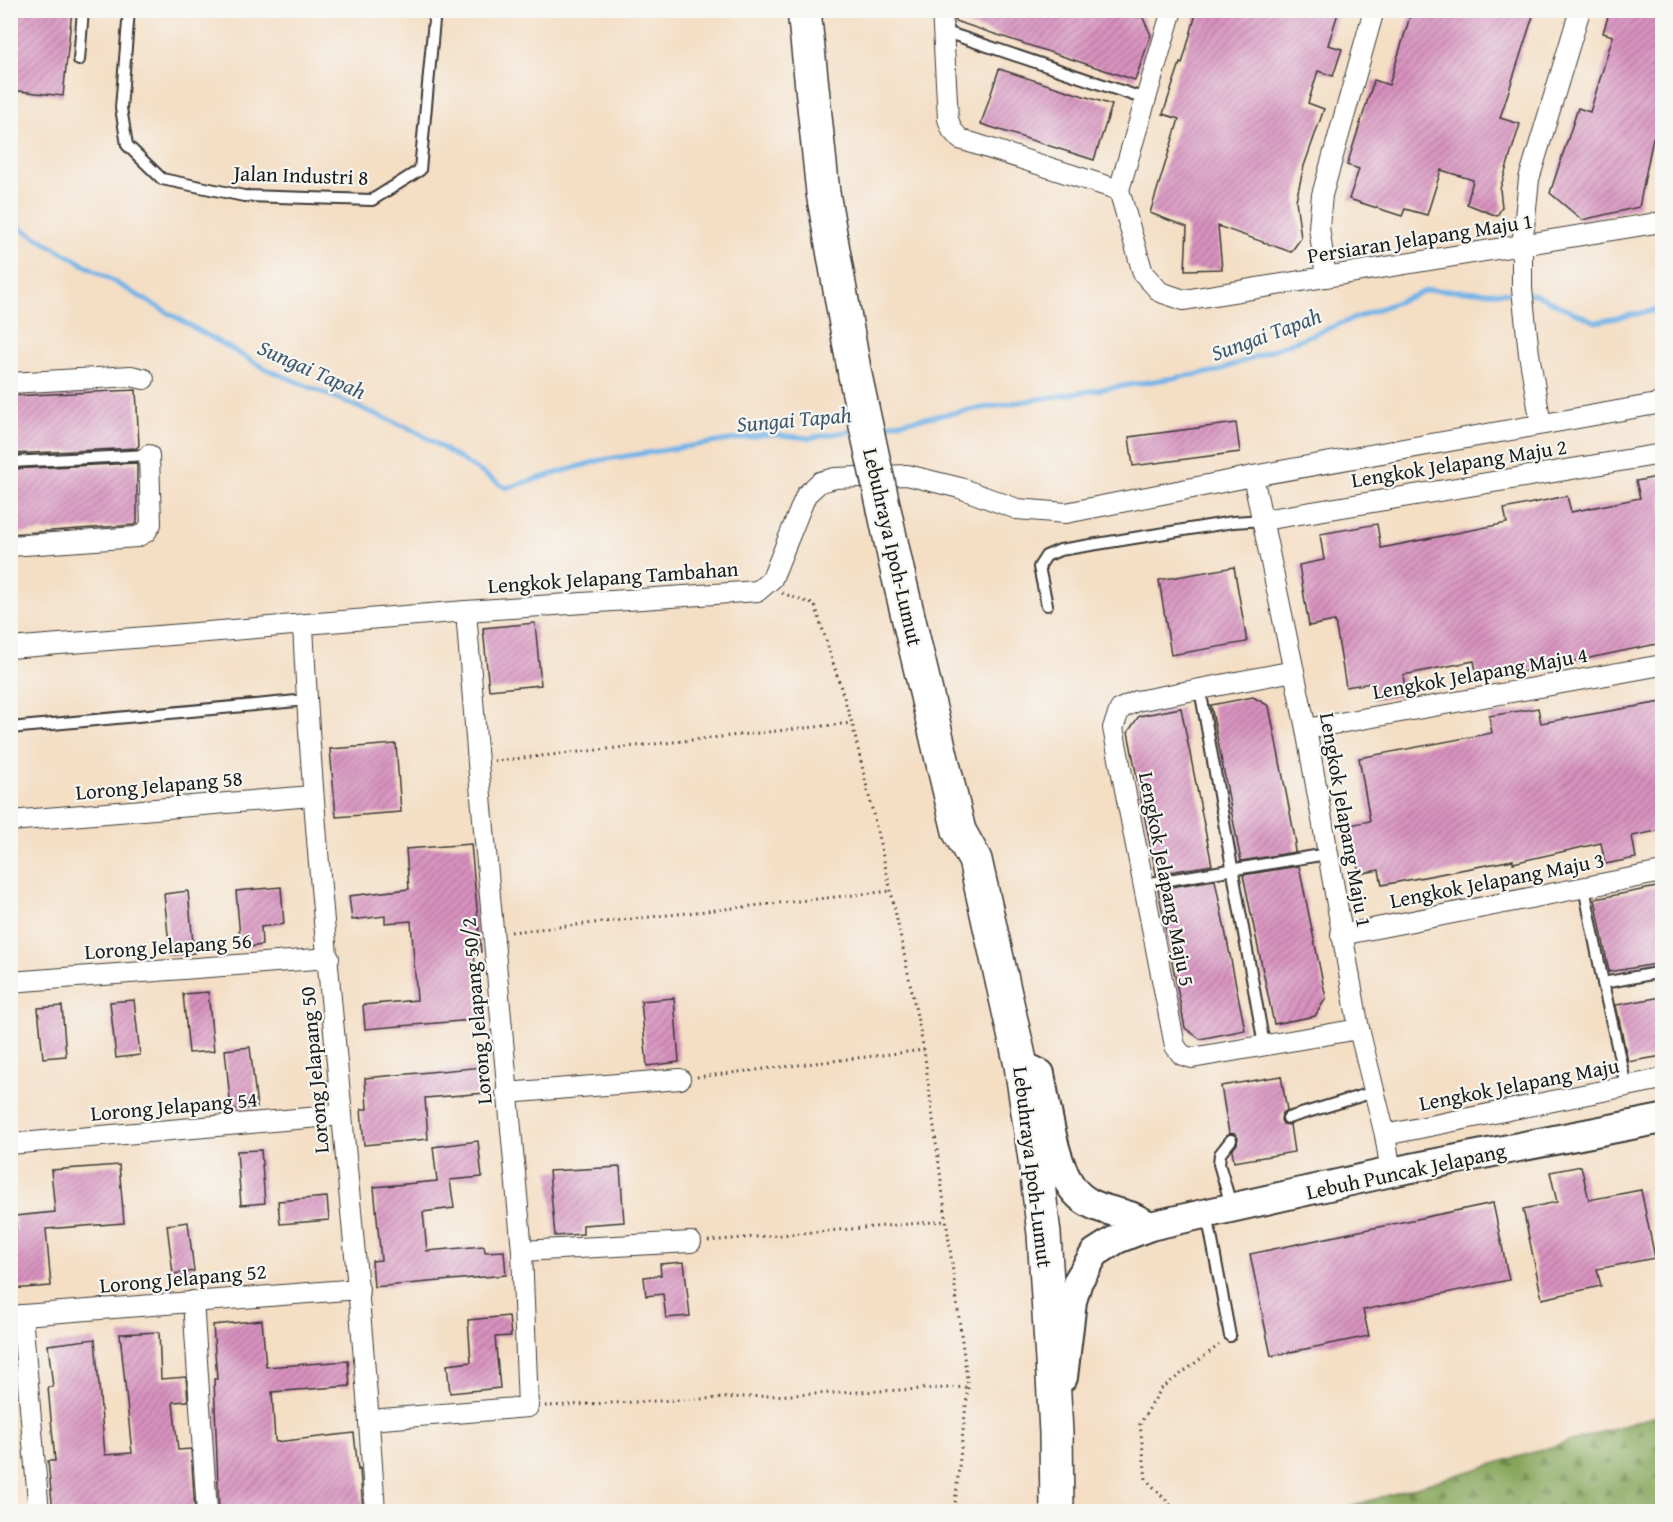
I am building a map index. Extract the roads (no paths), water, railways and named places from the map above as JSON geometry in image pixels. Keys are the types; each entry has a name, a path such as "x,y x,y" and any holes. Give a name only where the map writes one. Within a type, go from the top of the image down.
{"highway":[{"name":"Lebuhraya Ipoh-Lumut","path":"804,10 823,193 855,375 898,574 959,831 975,860 1021,1065 1044,1234 1056,1433 1057,1512"},
{"name":"Lebuhraya Ipoh-Lumut","path":"959,831 958,852 1001,1048 1020,1180 1036,1350 1040,1453 1039,1512"}],"street":[{"path":"942,10 948,119 952,130 960,139 1119,189 1172,10"},
{"path":"1326,278 1319,227 1322,195 1374,10"},
{"path":"1541,424 1529,354 1522,289 1522,246 1529,179 1580,10"},
{"name":"Persiaran Jelapang Maju 1","path":"1119,189 1143,273 1160,292 1184,300 1662,222"},
{"path":"10,383 131,376 144,379"},
{"name":"Lengkok Jelapang Tambahan","path":"10,648 466,611 758,591 772,579 806,495 820,482 835,478 907,476 960,488 1017,509 1065,513 1253,476 1662,403"},
{"name":"Lengkok Jelapang Maju 2","path":"1264,520 1662,454"},
{"path":"10,546 137,537 146,532 151,524 149,455"},
{"name":"Lengkok Jelapang Maju 1","path":"1253,476 1306,729 1359,1029 1385,1135 1391,1172"},
{"name":"Lorong Jelapang 50/2","path":"370,1420 528,1407 522,1251 506,1093 466,611"},
{"name":"Lorong Jelapang 50","path":"303,625 312,795 359,1289 375,1512"},
{"name":"Lengkok Jelapang Maju 4","path":"1306,729 1662,665"},
{"name":"Lengkok Jelapang Maju 5","path":"1294,671 1137,701 1120,709 1113,728 1175,1046 1182,1055 1192,1058 1359,1029"},
{"name":"Lorong Jelapang 58","path":"10,821 312,795"},
{"name":"Lengkok Jelapang Maju 3","path":"1341,934 1662,872"},
{"name":"Lorong Jelapang 56","path":"10,982 329,958"},
{"path":"1021,1065 1040,1074 1059,1164 1067,1182 1082,1198 1150,1226"},
{"path":"506,1093 680,1079"},
{"name":"Lengkok Jelapang Maju","path":"1385,1135 1662,1079"},
{"name":"Lorong Jelapang 54","path":"10,1144 342,1115"},
{"name":"Lebuh Puncak Jelapang","path":"1056,1433 1072,1301 1078,1281 1095,1253 1117,1239 1150,1226 1391,1172 1662,1119"},
{"path":"522,1251 691,1242"},
{"name":"Lorong Jelapang 52","path":"16,1316 359,1289"},
{"path":"193,1301 207,1512"},
{"path":"16,1316 39,1512"}],"lane":[{"path":"79,60 83,10"},
{"name":"Jalan Industri 8","path":"129,10 121,108 127,145 162,179 244,196 372,200 420,170 435,10"},
{"path":"942,31 1146,99"},
{"path":"10,462 149,455"},
{"path":"1047,605 1039,567 1046,556 1060,550 1233,522 1264,520"},
{"path":"1200,689 1264,1045"},
{"path":"10,728 306,700"},
{"path":"1144,885 1327,854"},
{"path":"1584,887 1626,1086"},
{"path":"1603,983 1662,972"},
{"path":"1288,1118 1374,1092"},
{"path":"1230,1336 1219,1211 1219,1164 1220,1154 1231,1140"}],"waterway":[{"name":"Sungai Tapah","path":"10,222 266,369 416,431 506,488 601,460 768,434 809,438 857,430"},
{"name":"Sungai Tapah","path":"878,426 1218,371 1428,290 1518,293"},
{"name":"Sungai Tapah","path":"1527,294 1534,294 1596,322 1662,309"}]}
